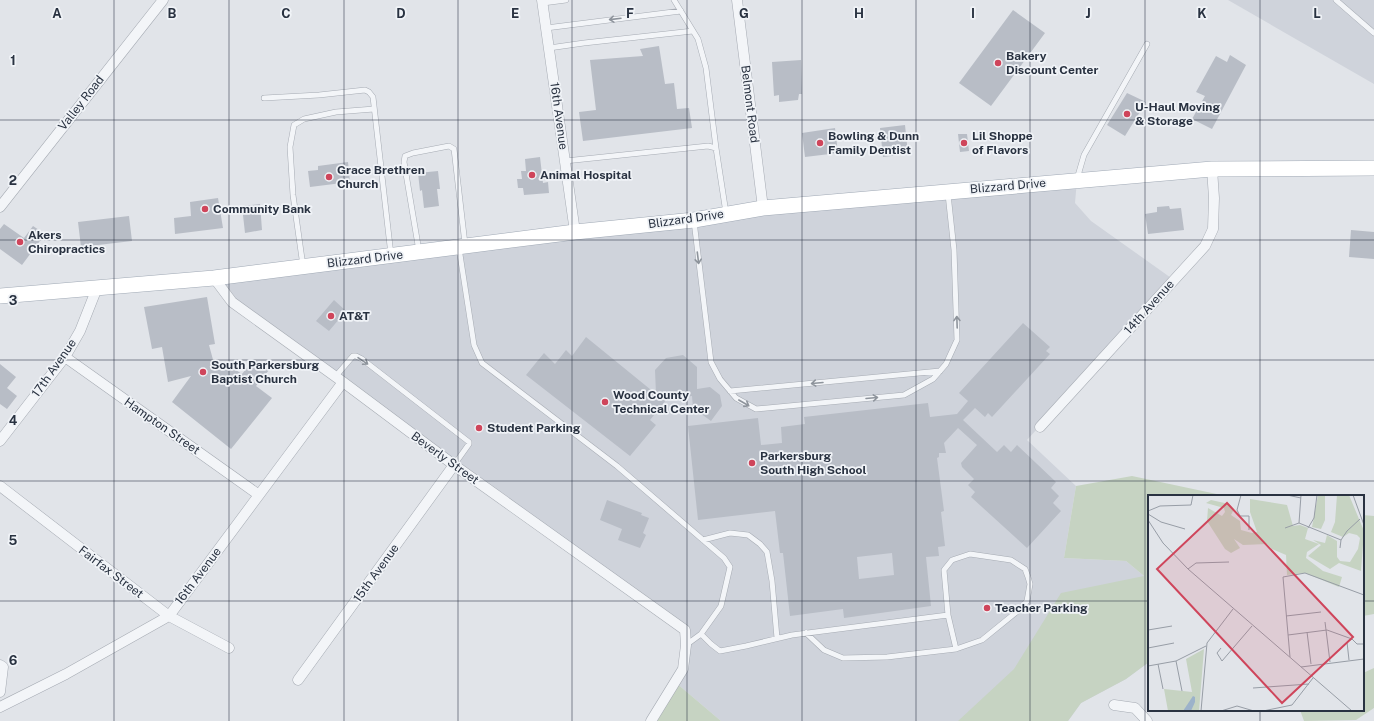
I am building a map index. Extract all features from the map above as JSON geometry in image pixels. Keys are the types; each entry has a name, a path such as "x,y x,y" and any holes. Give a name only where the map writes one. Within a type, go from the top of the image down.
{"main road":[{"name":"Blizzard Drive","path":"0,296 214,278 575,232 694,220 763,208 1212,169 1374,168"}],"street":[{"name":"Valley Road","path":"0,207 162,0"},
{"name":"Belmont Road","path":"737,0 763,208"},
{"name":"16th Avenue","path":"542,2 575,232"},
{"name":"14th Avenue","path":"1040,427 1205,246 1213,229 1214,198 1212,169"},
{"name":"Beverly Street","path":"214,278 232,302 454,465 685,630 686,645"},
{"name":"17th Avenue","path":"0,441 65,357 80,331 97,288"},
{"name":"Hampton Street","path":"65,357 259,495"},
{"name":"16th Avenue","path":"0,707 66,674 169,616 259,495 339,380"},
{"name":"15th Avenue","path":"298,680 454,465"},
{"name":"Fairfax Street","path":"0,486 169,616 229,648"},
{"path":"651,721 683,668 686,645"},
{"path":"0,665 3,667 0,692"},
{"path":"1114,705 1135,708 1147,721"}],"lane":[{"path":"542,2 566,0"},
{"path":"674,0 698,39 706,68 716,148 727,214"},
{"path":"1336,0 1374,33"},
{"path":"546,28 681,11"},
{"path":"549,48 693,32"},
{"path":"1077,180 1084,155 1147,44"},
{"path":"264,98 318,96 365,90 370,92 373,97 392,256"},
{"path":"303,267 293,195 290,147 294,125 304,118 336,112 374,108"},
{"path":"420,252 404,162 405,156 449,146 454,149 462,247 474,345 482,363 617,466 724,558 730,567 721,606 702,634 686,645"},
{"path":"565,161 708,146 716,148"},
{"path":"694,220 711,362 720,379 736,398 756,409 904,395 933,379 946,364 957,340 954,250 947,191"},
{"path":"339,380 353,356 356,356 469,442 454,465"},
{"path":"730,391 940,371"},
{"path":"703,540 730,533 748,535 760,544 767,552 772,581 777,638"},
{"path":"806,633 824,650 843,658 886,657 956,649 982,640 1019,610 1027,601 1030,584 1025,569 1011,560 970,554 952,560 944,570 948,615 956,649"},
{"path":"702,634 720,651 792,634 948,615"}],"shaded area":[{"path":"1228,0 1374,0 1374,84"},
{"name":"Parkersburg South High School","path":"1077,180 1075,203 1091,221 1174,280 1027,440 1076,486 1064,558 1126,561 1144,576 1148,663 1126,679 1081,703 1068,721 721,721 675,682 683,669 685,630 232,302 214,278 694,220"}],"green space":[{"path":"1132,476 1221,495 1148,495 1148,663 1126,679 1081,703 1068,721 958,721 1014,669 1061,593 1144,576 1126,561 1064,558 1076,486"},
{"path":"1364,515 1374,516 1374,614 1364,616"},
{"path":"1374,668 1374,708 1356,720 1304,721 1300,711 1364,711 1364,673"},
{"path":"675,682 721,721 651,721"}],"building":[{"name":"Bakery Discount Center","path":"1013,10 1045,33 991,106 959,83"},
{"path":"659,46 665,84 674,83 677,109 689,108 692,128 583,141 579,112 596,110 590,60 643,56 640,49"},
{"path":"1230,55 1246,65 1212,129 1192,119 1205,96 1196,92 1216,56 1227,62"},
{"path":"801,60 802,94 799,94 798,100 779,102 779,95 774,96 772,62"},
{"name":"U-Haul Moving & Storage","path":"1127,93 1146,102 1125,136 1107,125"},
{"path":"905,125 908,154 883,157 880,128"},
{"name":"Bowling & Dunn Family Dentist","path":"835,128 838,153 805,157 802,133"},
{"name":"Lil Shoppe of Flavors","path":"958,134 967,134 969,151 960,152"},
{"name":"Animal Hospital","path":"540,157 543,183 548,182 549,193 524,195 523,188 518,188 517,179 522,179 521,171 526,171 525,159"},
{"name":"Grace Brethren Church","path":"348,162 350,182 310,187 308,171 318,170 318,166"},
{"path":"438,171 440,189 437,189 439,206 424,208 418,173"},
{"name":"Community Bank","path":"218,198 223,228 175,234 174,218 191,216 190,202"},
{"path":"260,204 262,230 245,233 242,206"},
{"path":"1169,206 1170,209 1181,208 1184,230 1148,234 1145,214 1157,212 1157,207"},
{"path":"129,216 132,241 81,247 78,222"},
{"name":"Akers Chiropractics","path":"4,224 24,238 33,226 45,234 22,265 0,249 0,229"},
{"path":"1351,230 1374,232 1374,259 1349,257"},
{"name":"South Parkersburg Baptist Church","path":"207,297 215,344 209,345 215,367 225,363 242,374 254,359 269,370 256,386 272,398 231,449 172,402 191,376 168,382 162,347 152,349 144,307"},
{"name":"AT&T","path":"334,300 346,311 329,331 316,321"},
{"name":"Parkersburg South High School","path":"1023,323 1050,347 1046,351 1050,354 992,417 988,413 985,417 975,408 963,420 997,452 1004,445 1011,452 1017,445 1056,482 1051,488 1059,496 1053,503 1061,511 1027,548 971,497 975,492 968,485 974,479 962,467 961,463 977,445 958,428 944,443 946,453 939,453 939,457 937,458 944,511 941,512 945,546 938,547 939,556 926,557 931,606 844,618 843,609 790,616 783,553 780,553 775,511 698,520 688,426 758,418 761,445 782,443 781,427 805,424 804,417 928,403 930,417 957,414 968,401 959,393","holes":["892,553 894,575 859,579 857,557"]},
{"path":"586,337 656,394 655,370 666,358 683,355 697,367 697,389 710,387 720,395 722,406 711,421 693,408 692,396 666,400 650,420 656,425 630,456 526,375 544,353 555,364 566,350 572,356"},
{"path":"0,364 16,377 7,388 17,396 7,409 0,404"},
{"path":"607,500 642,513 641,515 649,518 643,533 646,535 640,548 618,540 622,529 600,520"}],"place":[{"name":"Bakery Discount Center","path":"998,63"},
{"name":"U-Haul Moving & Storage","path":"1127,114"},
{"name":"Bowling & Dunn Family Dentist","path":"820,143"},
{"name":"Lil Shoppe of Flavors","path":"964,143"},
{"name":"Animal Hospital","path":"532,175"},
{"name":"Grace Brethren Church","path":"329,177"},
{"name":"Community Bank","path":"205,209"},
{"name":"Akers Chiropractics","path":"20,242"},
{"name":"AT&T","path":"331,316"},
{"name":"South Parkersburg Baptist Church","path":"203,372"},
{"name":"Wood County Technical Center","path":"605,402"},
{"name":"Student Parking","path":"479,428"},
{"name":"Parkersburg South High School","path":"752,463"},
{"name":"Teacher Parking","path":"987,608"}]}
